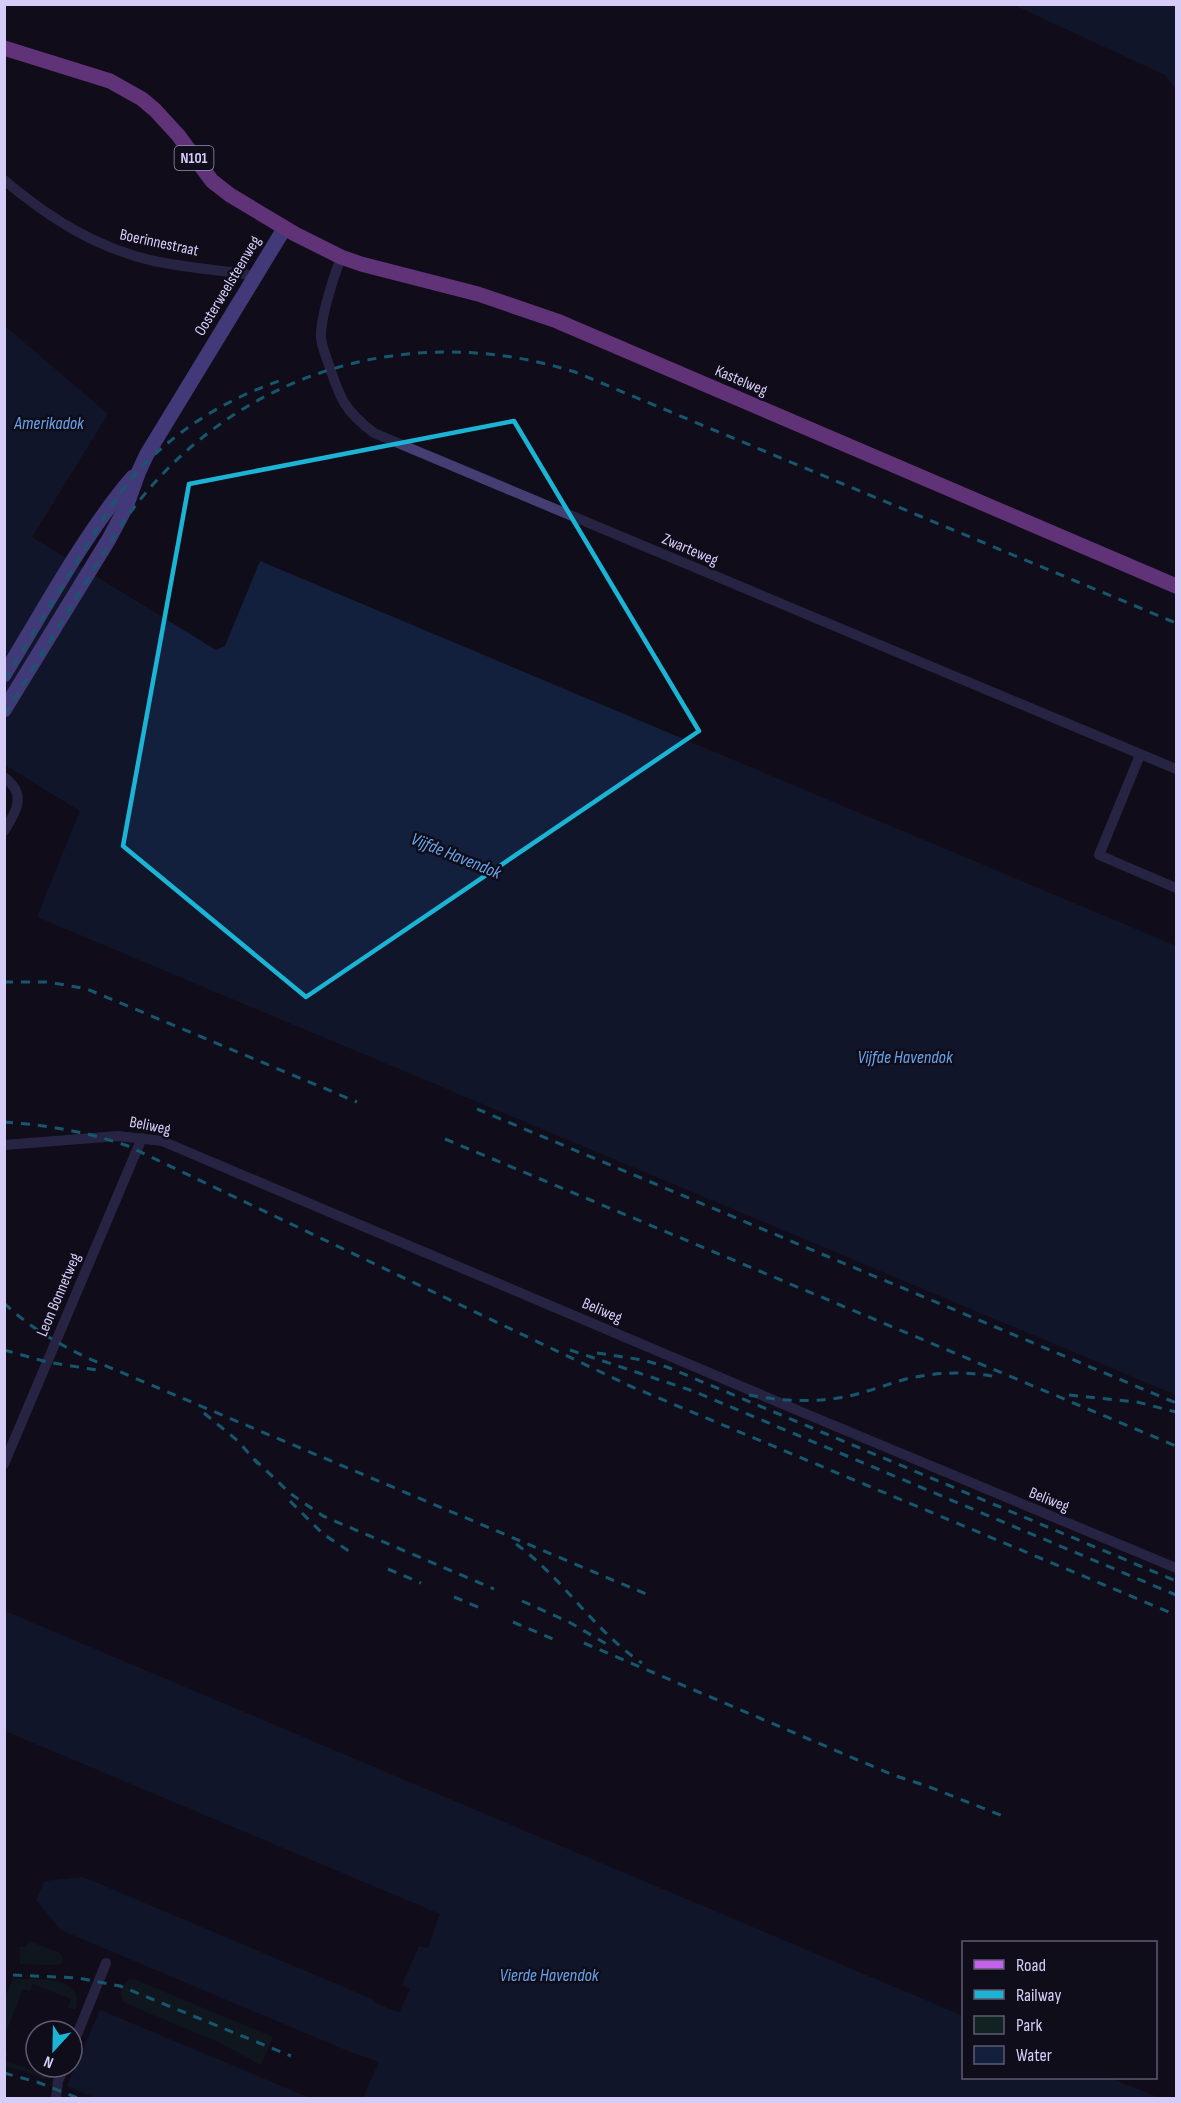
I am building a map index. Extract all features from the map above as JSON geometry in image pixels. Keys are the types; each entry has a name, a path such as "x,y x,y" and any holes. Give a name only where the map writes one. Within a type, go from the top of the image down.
{"main road":[{"name":"Oosterweelsteenweg","path":"4,48 110,81 142,99 178,135 212,181 284,229 139,471 115,499 83,546 4,675"},
{"name":"Kastelweg","path":"284,229 341,257 361,264 478,294 556,321 1176,586"},
{"name":"Oosterweelsteenweg","path":"4,710 99,555 126,507 139,471"}],"street":[{"name":"Boerinnestraat","path":"4,180 62,224 109,248 156,261 255,276"},
{"name":"Zwarteweg","path":"341,257 322,325 321,340 338,394 346,408 374,433 1176,770"},
{"path":"1140,755 1099,855 1176,888"},
{"path":"4,777 16,789 19,800 16,812 4,831"},
{"name":"Beliweg","path":"4,1145 100,1137 162,1141 836,1427 1176,1568"},
{"name":"Leon Bonnetweg","path":"4,1464 142,1138"},
{"path":"84,2019 106,1963"},
{"path":"56,2098 59,2079"}],"highlighted area":[{"path":"514,421 699,731 306,997 123,846 189,484"}],"green space":[{"path":"29,1941 60,1953 62,1963 56,1965 20,1964 20,1947 26,1947"},
{"path":"13,1979 45,1979 65,1984 73,1989 76,2009 68,2008 71,1999 33,1984 30,1991 23,1989 5,2035 5,1997"},
{"path":"131,1979 273,2037 261,2065 218,2042 127,2004 123,2001 121,1991 125,1983"},
{"path":"5,2060 24,2067 24,2071 5,2066"}],"water":[{"path":"1014,5 1176,5 1176,90 1165,75"},
{"name":"Vijfde Havendok","path":"5,326 108,414 32,537 216,650 225,646 260,561 1176,946 1176,1395 37,917 80,811 5,765"},
{"name":"Vierde Havendok","path":"5,1611 962,2016 962,2079 1112,2079 1160,2098 363,2098 379,2062 61,1930 36,1900 45,1881 83,1877 372,1999 399,2013 410,1989 402,1985 419,1946 428,1948 440,1914 5,1731"},
{"path":"100,2010 310,2098 96,2098 67,2086 70,2079 84,2079 84,2047"}],"railway":[{"path":"4,715 122,524 149,489 192,446 239,412 290,385 344,366 400,355 458,352 517,358 575,372 1176,623"},
{"path":"4,680 107,513 122,490 140,469 172,440 207,415 225,404 285,379"},
{"path":"4,982 48,982 87,989 357,1102"},
{"path":"477,1109 1176,1403"},
{"path":"4,1122 67,1130 128,1146 630,1386 1176,1615"},
{"path":"445,1139 1176,1446"},
{"path":"4,1303 49,1337 99,1363 646,1594"},
{"path":"4,1350 47,1362 103,1371"},
{"path":"570,1350 693,1391 1176,1595"},
{"path":"597,1353 643,1360 667,1367 1176,1581"},
{"path":"749,1395 808,1401 852,1395 906,1379 929,1375 962,1373 997,1377"},
{"path":"1069,1395 1137,1402 1176,1412"},
{"path":"204,1413 238,1441 258,1464"},
{"path":"254,1459 291,1494 323,1516 494,1589"},
{"path":"290,1501 323,1534 355,1555"},
{"path":"516,1544 549,1572 609,1636 642,1663"},
{"path":"388,1569 421,1583"},
{"path":"454,1597 485,1610"},
{"path":"522,1601 569,1622 610,1646"},
{"path":"513,1622 553,1639"},
{"path":"584,1643 893,1775 1008,1818"},
{"path":"13,1975 78,1978 120,1986 291,2056"},
{"path":"4,2073 37,2082 78,2098"}],"water label":[{"name":"Amerikadok","path":"49,423"}]}
